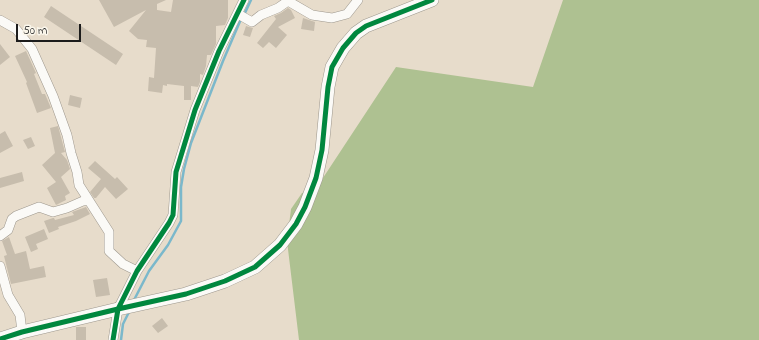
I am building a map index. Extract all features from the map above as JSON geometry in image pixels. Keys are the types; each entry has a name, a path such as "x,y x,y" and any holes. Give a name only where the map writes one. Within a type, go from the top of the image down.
{"street":[{"path":"113,340 118,309 137,271 170,223 173,215 176,172 195,110 219,51 244,0"},
{"path":"238,14 252,22 261,15 278,8 288,1 312,15 332,18 347,14 358,0"},
{"path":"0,339 22,332 186,294 225,281 255,267 280,245 296,224 305,207 316,178 322,150 328,86 332,67 343,48 356,33 366,26 432,0"},
{"path":"0,20 16,29 32,49 53,96 67,135 79,185 109,232 109,251 123,264 137,271"},
{"path":"0,236 8,230 12,219 16,216 39,207 53,212 88,200"},
{"path":"0,266 8,294 20,315 22,332"}],"green space":[{"path":"563,0 759,0 759,340 299,340 287,241 291,209 302,193 317,187 396,67 533,87"}],"building":[{"path":"99,0 166,0 157,4 157,10 171,12 173,0 228,0 228,18 225,25 216,26 216,44 211,55 207,55 206,66 203,75 200,74 200,82 198,87 191,86 191,100 184,100 184,86 167,84 167,86 163,85 162,93 148,91 149,77 154,78 156,48 146,47 147,40 138,39 129,31 146,10 114,27"},
{"path":"51,6 123,54 116,65 44,17"},
{"path":"288,8 291,10 295,18 278,27 287,35 276,48 269,42 263,48 257,43 276,19 274,16"},
{"path":"303,18 315,22 314,31 301,29"},
{"path":"246,26 253,28 250,37 243,35"},
{"path":"0,44 10,57 0,65"},
{"path":"26,51 36,73 34,74 42,94 45,94 51,108 37,113 26,83 27,82 15,56"},
{"path":"70,95 82,98 80,108 68,105"},
{"path":"58,126 65,152 61,153 67,160 70,169 61,177 70,193 65,196 66,200 56,205 47,188 56,182 42,165 55,153 50,128"},
{"path":"5,131 13,146 0,153 0,134"},
{"path":"31,137 35,146 28,149 23,140"},
{"path":"95,161 115,179 117,177 128,189 116,199 105,187 96,198 94,198 90,192 101,179 88,168"},
{"path":"22,172 24,181 0,188 0,178"},
{"path":"86,207 90,214 76,221 58,227 59,229 49,233 44,221 74,215 72,212"},
{"path":"44,229 48,239 36,244 38,249 31,252 25,237"},
{"path":"9,237 15,254 26,251 30,269 44,266 46,277 11,284 4,256 7,255 2,241"},
{"path":"107,278 110,295 96,297 93,280"},
{"path":"162,318 168,326 158,333 152,326"},
{"path":"76,327 86,327 86,340 76,340"}],"waterway":[{"path":"244,15 251,0"},
{"path":"133,302 149,271 168,245 181,221 181,187 191,143 241,19"},
{"path":"121,340 123,324 129,312"}],"cycle path":[{"path":"113,340 118,309 137,271 173,215 176,172 195,110 219,51 244,0"},
{"path":"0,339 22,332 186,294 225,281 255,267 280,245 296,224 305,207 316,178 322,150 328,87 332,67 343,48 356,33 366,26 432,0"}]}
